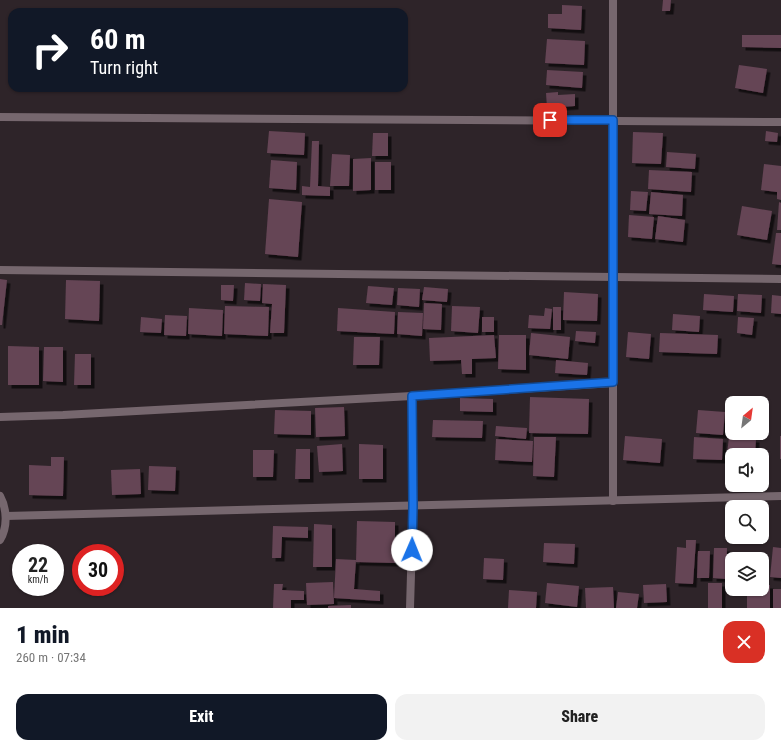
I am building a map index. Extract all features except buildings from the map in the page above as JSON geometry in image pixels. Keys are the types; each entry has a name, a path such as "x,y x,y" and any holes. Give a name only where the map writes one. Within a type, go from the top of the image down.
{"street":[{"path":"613,0 613,500"},
{"path":"0,117 781,122"},
{"path":"0,270 781,279"},
{"path":"0,417 63,415 412,396 613,382"},
{"path":"410,608 413,506 412,396"},
{"path":"0,496 6,516 3,534 0,540"},
{"path":"6,516 781,496"}],"route":[{"path":"412,550 412,396 613,382 613,120 550,120"}]}
